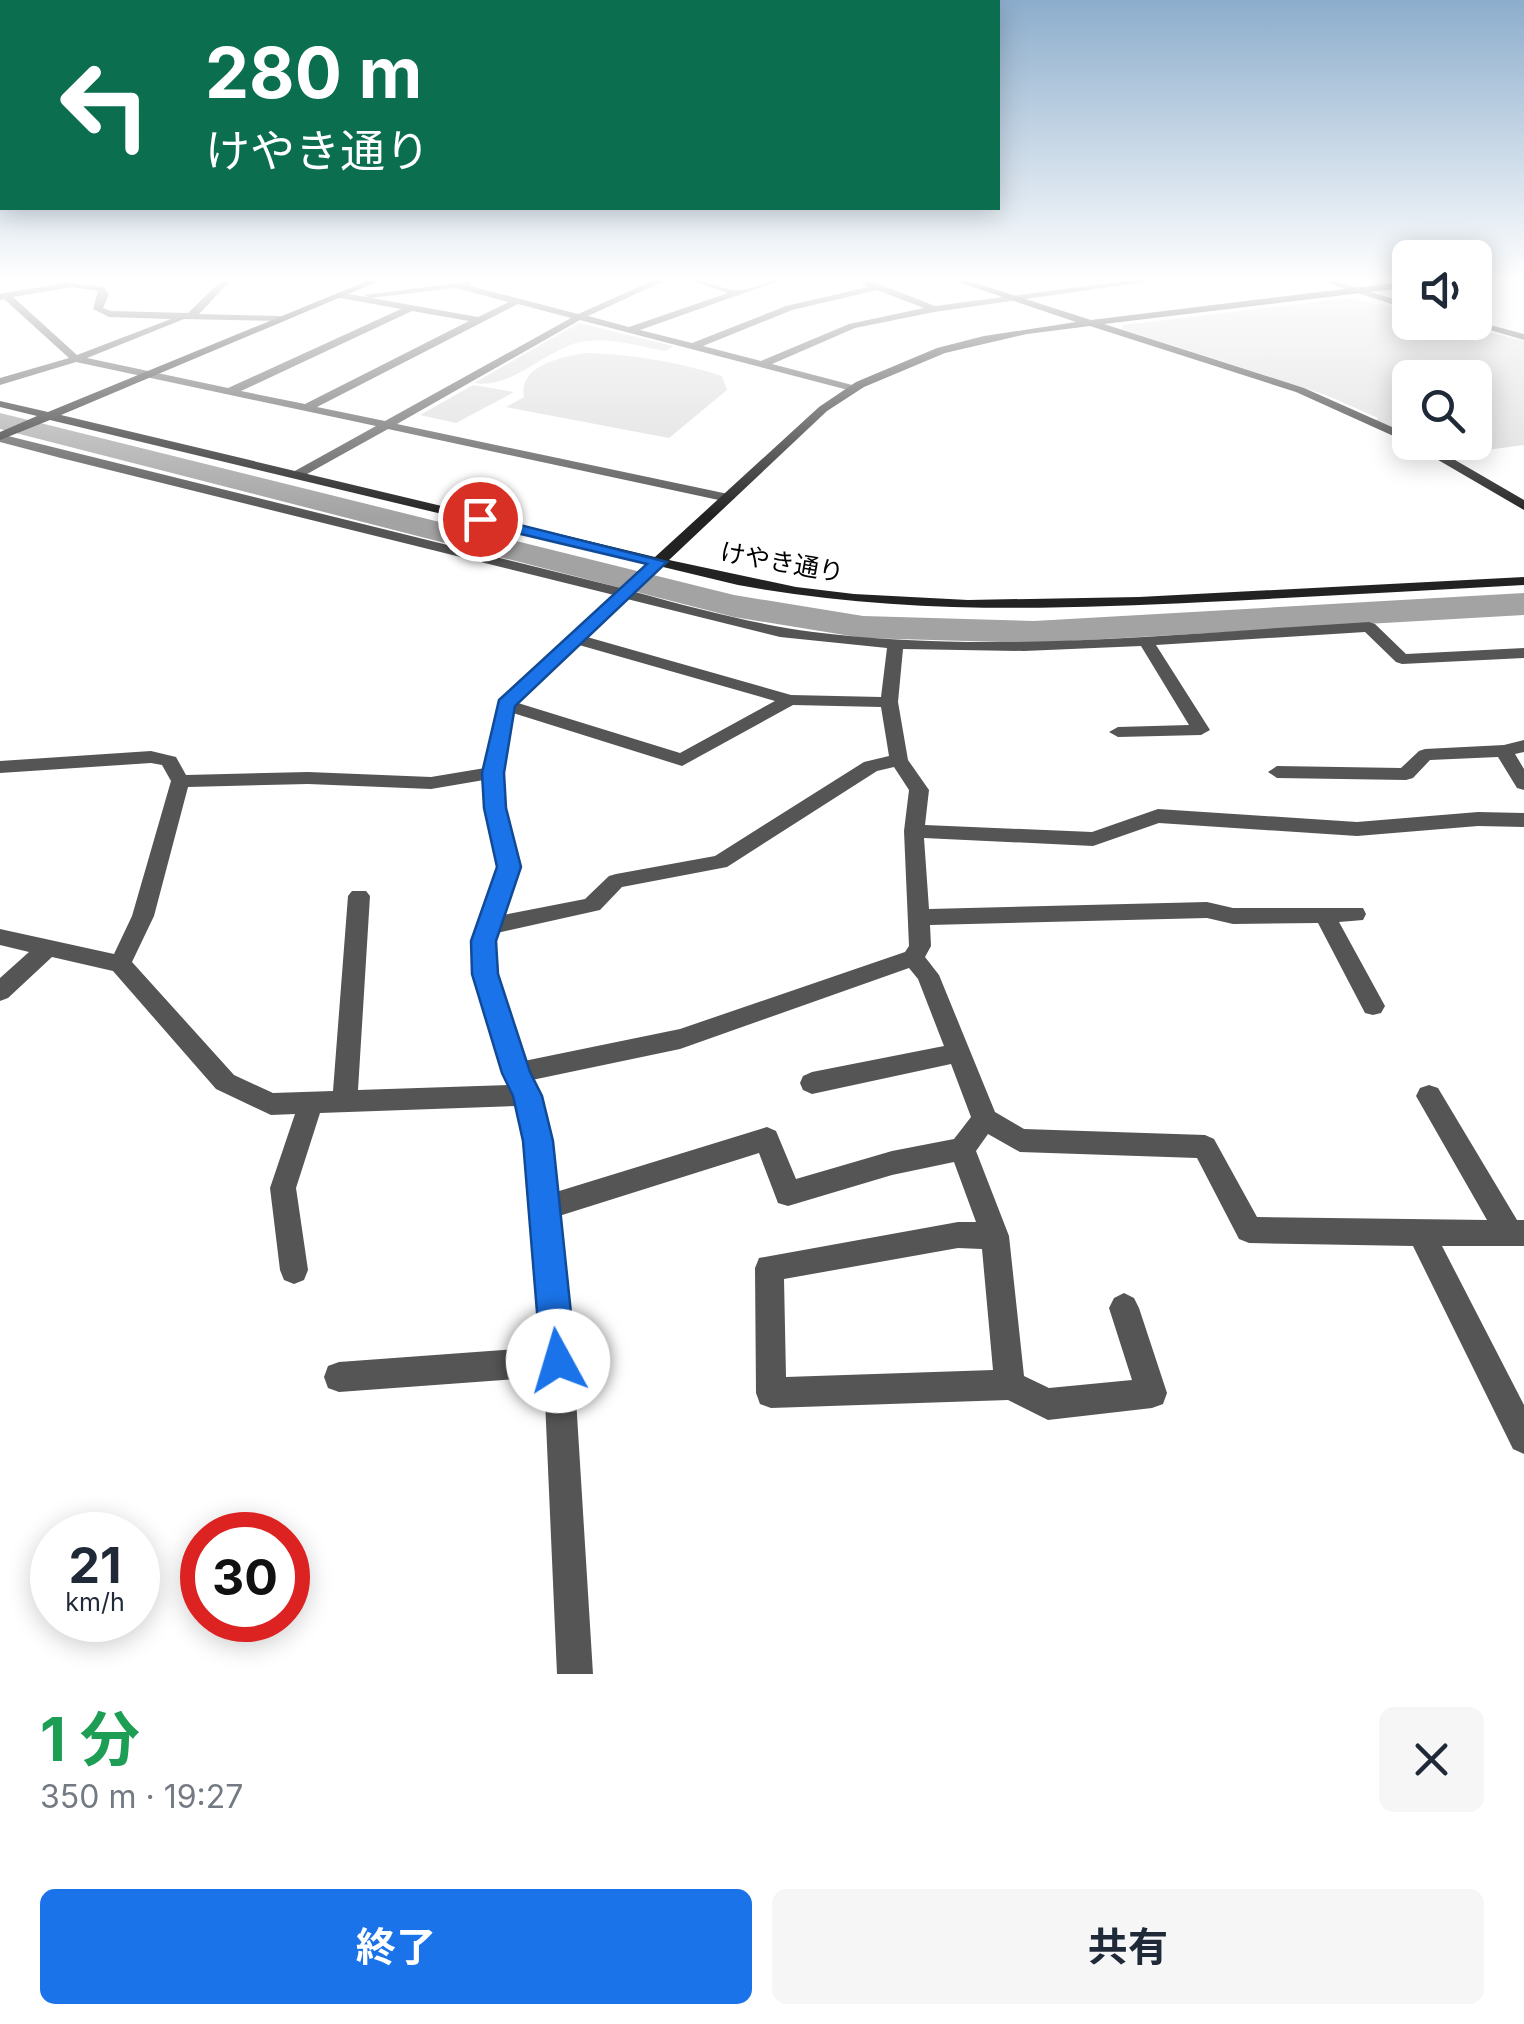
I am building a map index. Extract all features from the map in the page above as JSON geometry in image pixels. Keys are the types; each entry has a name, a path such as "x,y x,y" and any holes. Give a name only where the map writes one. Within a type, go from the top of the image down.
{"street":[{"path":"0,382 72,359"},
{"path":"81,359 728,498"},
{"path":"2,436 184,359"},
{"path":"230,392 301,359"},
{"path":"306,408 402,359"},
{"path":"298,475 504,359"},
{"path":"742,359 852,388"},
{"path":"762,364 774,359"},
{"path":"575,1674 558,1361 538,1141 485,974 484,941 509,867 495,808 493,773 506,704 823,408 852,388 915,359"},
{"path":"1203,359 1300,390 1392,432"},
{"name":"けやき通り","path":"0,402 653,567 786,591 939,607 1036,607 1524,581"},
{"path":"2,436 628,592 760,629 895,645 1145,640 1369,627 1402,659 1524,654"},
{"path":"1445,460 1524,506"},
{"path":"574,640 790,700 889,702"},
{"path":"1118,732 1201,730 1145,640"},
{"path":"0,937 120,964 225,1082 271,1104 345,1102 522,1084 680,1039 913,958 920,946 914,831 918,790 899,760 889,702 895,645"},
{"path":"506,704 682,760 790,700"},
{"path":"1277,772 1406,774 1426,755 1504,751 1524,746"},
{"path":"1504,751 1524,784"},
{"path":"0,767 151,756 170,761 180,781 143,916 120,964"},
{"path":"490,926 592,905 616,881 720,862 870,766 899,760"},
{"path":"180,781 308,778 431,783 493,773"},
{"path":"914,831 1092,839 1158,816 1356,828 1478,819 1524,820"},
{"path":"345,1102 359,896"},
{"path":"919,917 1206,910 1233,916 1354,914"},
{"path":"1324,914 1373,1006"},
{"path":"0,992 47,948"},
{"path":"913,958 928,974 985,1119 1020,1140 1205,1147 1249,1230 1517,1233"},
{"path":"812,1082 957,1053"},
{"path":"1429,1096 1517,1233"},
{"path":"294,1270 283,1188 311,1103"},
{"path":"542,1209 767,1139 788,1194 962,1148 985,1119"},
{"path":"962,1148 995,1236 1010,1385"},
{"path":"1421,1233 1524,1438"},
{"path":"995,1236 958,1235 769,1268 772,1393 1010,1385 1048,1404 1152,1393 1124,1308"},
{"path":"339,1376 558,1361"}],"shaded area":[{"path":"516,359 544,359 500,381 474,383"},
{"path":"648,359 722,376 727,390 669,438 506,407 524,397 524,386 535,370 554,360"},
{"path":"1215,359 1524,359 1524,445 1492,449 1492,360 1392,360 1392,428 1378,418 1326,395"},
{"path":"473,385 514,392 456,423 420,415"}],"waterway":[{"path":"0,421 734,606 863,627 1034,632 1524,604"}],"route":[{"path":"480,519 658,562 506,704 493,773 495,808 509,867 484,941 485,974 516,1073 528,1096 538,1141 558,1361"}]}
